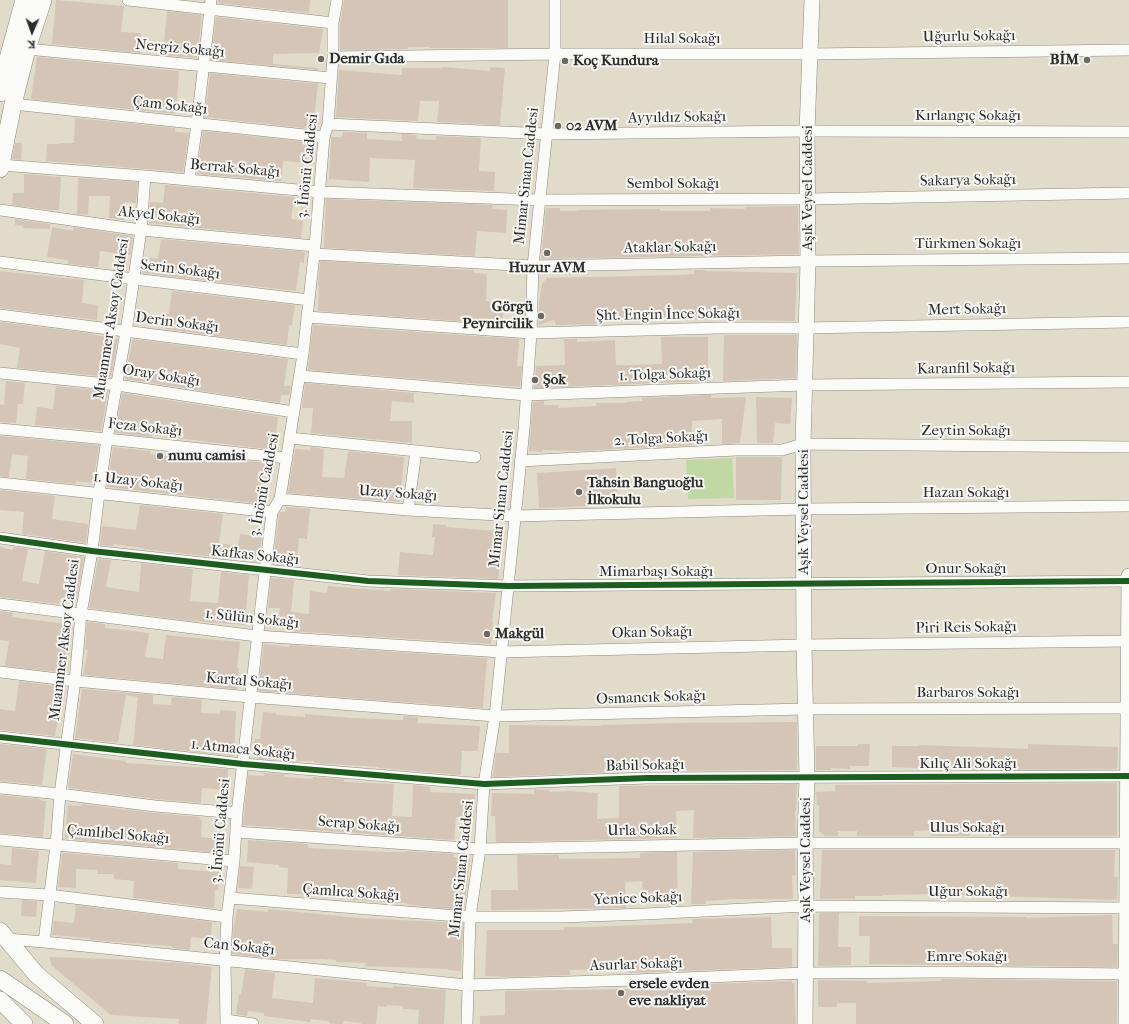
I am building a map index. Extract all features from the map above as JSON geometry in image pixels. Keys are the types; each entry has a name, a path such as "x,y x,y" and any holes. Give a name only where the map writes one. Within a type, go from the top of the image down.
{"highway":[{"path":"7,98 24,0"}],"main road":[{"path":"0,167 7,98 27,49 42,0"},
{"name":"Aşık Veysel Caddesi","path":"804,1024 807,777 804,645 803,444 808,261 807,130 812,0"},
{"path":"1126,1024 1128,974 1129,576"},
{"path":"4,935 36,974 95,1024"},
{"path":"0,980 65,1024"},
{"path":"0,993 47,1024"},
{"path":"0,1000 24,1024"}],"street":[{"path":"128,0 210,4 334,23"},
{"name":"3. İnönü Caddesi","path":"226,1022 225,961 227,917 234,860 237,813 272,512 280,499 303,354 320,192 324,137 328,124 334,23 337,0"},
{"name":"Mimar Sinan Caddesi","path":"467,1024 470,917 480,849 484,784 495,716 524,428 531,333 533,266 555,54 555,0"},
{"path":"189,180 197,124 202,66 210,4"},
{"name":"Nergiz Sokağı","path":"27,49 331,78"},
{"name":"Uğurlu Sokağı","path":"810,54 1129,50"},
{"path":"333,57 555,54"},
{"name":"Hilal Sokağı","path":"555,54 810,54"},
{"name":"Çam Sokağı","path":"7,98 197,124 324,137"},
{"path":"328,124 547,134"},
{"name":"Ayyıldız Sokağı","path":"547,134 807,130"},
{"name":"Kırlangıç Sokağı","path":"807,130 1129,132"},
{"name":"Berrak Sokağı","path":"0,167 145,176 320,192 539,200"},
{"name":"Muammer Aksoy Caddesi","path":"44,942 56,845 60,794 75,681 81,614 92,551 98,493 134,280 141,230 145,176"},
{"name":"Sakarya Sokağı","path":"807,198 1129,193"},
{"name":"Sembol Sokağı","path":"539,200 807,198"},
{"name":"Akyel Sokağı","path":"0,210 141,230 314,250 533,266"},
{"name":"Türkmen Sokağı","path":"808,261 1129,258"},
{"name":"Ataklar Sokağı","path":"533,266 808,261"},
{"name":"Serin Sokağı","path":"0,262 134,280 309,300"},
{"name":"Derin Sokağı","path":"0,315 303,354"},
{"path":"307,317 531,333"},
{"name":"Mert Sokağı","path":"806,328 1129,322"},
{"name":"Şht. Engin İnce Sokağı","path":"531,333 721,328 806,328"},
{"name":"Oray Sokağı","path":"0,373 117,385 294,412"},
{"path":"300,376 526,395"},
{"name":"Karanfil Sokağı","path":"804,385 1129,382"},
{"name":"1. Tolga Sokağı","path":"526,395 804,385"},
{"name":"Feza Sokağı","path":"0,429 287,458"},
{"path":"290,438 476,457"},
{"name":"Zeytin Sokağı","path":"803,444 1129,447"},
{"name":"2. Tolga Sokağı","path":"520,461 736,450 782,450 803,444"},
{"path":"408,510 416,451"},
{"name":"1. Uzay Sokağı","path":"0,483 272,512"},
{"name":"Uzay Sokağı","path":"280,499 408,510 515,516"},
{"name":"Hazan Sokağı","path":"515,516 804,509 1129,506"},
{"name":"Kafkas Sokağı","path":"0,538 92,551 368,581 508,586"},
{"name":"Onur Sokağı","path":"804,584 1129,581"},
{"name":"Mimarbaşı Sokağı","path":"508,586 804,584"},
{"name":"1. Sülün Sokağı","path":"0,604 257,636 501,652"},
{"name":"Piri Reis Sokağı","path":"804,645 1129,641"},
{"name":"Okan Sokağı","path":"501,652 804,645"},
{"name":"Kartal Sokağı","path":"0,672 75,681 250,697 495,716"},
{"name":"Barbaros Sokağı","path":"806,709 1129,708"},
{"name":"Osmancık Sokağı","path":"495,716 806,709"},
{"name":"1. Atmaca Sokağı","path":"0,737 243,764 484,784"},
{"name":"Kılıç Ali Sokağı","path":"807,777 1128,776"},
{"name":"Babil Sokağı","path":"484,784 647,778 807,777"},
{"path":"0,788 155,806 237,813"},
{"name":"Serap Sokağı","path":"236,832 480,849"},
{"name":"Çamlıbel Sokağı","path":"0,840 234,860"},
{"name":"Ulus Sokağı","path":"805,844 1128,843"},
{"name":"Urla Sokak","path":"480,849 805,844"},
{"path":"0,892 49,895 227,917"},
{"name":"Çamlıca Sokağı","path":"230,898 470,917"},
{"name":"Uğur Sokağı","path":"806,906 1128,908"},
{"name":"Yenice Sokağı","path":"470,917 561,917 806,906"},
{"name":"Can Sokağı","path":"4,935 44,942 468,985"},
{"name":"Emre Sokağı","path":"805,973 944,972 1128,974"},
{"name":"Asurlar Sokağı","path":"468,985 805,973"},
{"path":"226,1022 253,1024"}],"green space":[{"path":"732,458 734,498 688,499 686,460"}],"building":[{"path":"56,0 124,6 121,32 141,33 140,53 52,44"},
{"path":"218,0 310,0 309,13 218,3"},
{"path":"344,0 508,0 508,48 408,47 408,49 340,50 340,24"},
{"path":"167,11 202,15 197,58 163,55"},
{"path":"216,17 323,29 319,53 273,54 273,64 318,68 318,70 211,60"},
{"path":"37,57 179,71 176,114 31,99"},
{"path":"443,67 490,71 490,67 505,68 500,125 437,122 439,101 420,101 418,121 336,117 339,70 402,75 402,68"},
{"path":"210,73 318,84 313,129 205,117"},
{"path":"75,118 175,128 175,132 189,133 183,172 46,161 47,144 74,143"},
{"path":"203,131 308,142 306,163 283,161 281,181 197,174"},
{"path":"343,132 367,133 367,139 402,141 402,134 417,135 416,139 436,140 436,136 481,138 479,171 495,172 494,191 413,188 415,160 370,158 369,182 329,179 331,137 342,137"},
{"path":"15,143 22,143 21,160 12,159"},
{"path":"24,174 61,177 59,210 12,205 13,193 24,193"},
{"path":"78,178 138,182 136,203 125,202 124,220 109,218 110,196 89,196 88,215 77,214"},
{"path":"165,185 294,197 291,219 303,221 301,238 149,223 150,202 163,203"},
{"path":"326,199 493,205 492,209 507,210 506,233 477,231 475,256 324,248"},
{"path":"798,206 799,254 541,259 546,208 560,208 560,211 660,209 660,211 710,211 710,208 745,209 745,207"},
{"path":"15,219 50,224 50,229 23,228 23,226 15,225"},
{"path":"52,227 73,231 73,227 133,236 130,255 100,251 98,267 68,264 68,260 47,257"},
{"path":"161,239 305,252 304,263 300,262 296,291 142,273 144,257 158,259"},
{"path":"320,262 474,270 474,273 487,274 486,301 504,302 502,324 318,311"},
{"path":"694,270 797,273 795,321 660,319 597,321 597,324 556,325 554,320 539,325 539,303 542,284 547,278 680,275 694,274"},
{"path":"0,271 84,280 82,303 98,305 97,320 0,308"},
{"path":"172,291 295,305 292,325 289,325 287,345 164,329 166,313 169,314"},
{"path":"0,322 95,334 118,339 111,377 17,368 20,348 0,344"},
{"path":"313,325 519,339 517,366 522,366 520,387 308,370"},
{"path":"724,335 797,335 796,378 723,381"},
{"path":"661,337 708,337 708,381 534,388 536,366 565,365 564,339 577,339 577,342 615,340 616,365 628,365 662,364"},
{"path":"133,339 288,359 284,386 291,386 289,395 281,395 280,403 125,379"},
{"path":"6,381 25,383 23,404 18,404 16,423 0,422 0,404 4,405"},
{"path":"305,383 414,393 414,403 392,401 390,421 412,421 412,443 311,433 313,408 302,408"},
{"path":"56,386 108,391 101,431 35,425 37,407 53,409"},
{"path":"122,393 278,417 274,450 152,435 152,437 115,433"},
{"path":"711,395 711,398 746,397 740,443 722,444 722,419 692,421 692,445 576,451 529,451 533,402 544,401 544,405 558,405 558,408 596,406 596,403 625,403 642,401 642,398"},
{"path":"756,397 792,398 790,424 775,423 773,443 757,443"},
{"path":"0,436 99,445 93,483 76,481 76,484 26,479 28,456 12,454 9,477 0,476"},
{"path":"113,447 150,451 150,454 190,459 190,457 209,460 210,457 265,463 261,490 266,490 264,504 107,487"},
{"path":"311,447 324,449 322,477 344,478 348,451 404,457 400,502 288,493 295,449 310,450"},
{"path":"736,457 782,457 781,500 736,500"},
{"path":"616,468 618,505 539,508 537,473"},
{"path":"0,490 55,496 52,519 88,524 86,543 22,534 24,512 0,510"},
{"path":"140,505 223,514 219,543 238,546 240,534 262,537 259,562 143,549 114,544 113,546 100,545 102,526 136,530"},
{"path":"286,507 310,509 307,539 299,538 296,566 273,564 279,514 280,512 285,512"},
{"path":"433,524 446,525 446,527 497,531 495,562 500,562 498,579 398,575 400,552 433,555 435,537 432,537"},
{"path":"0,547 13,550 13,547 28,549 22,581 39,584 45,551 84,557 76,601 60,599 59,604 0,597"},
{"path":"98,559 111,560 106,587 139,592 141,563 193,569 190,601 218,603 221,572 249,575 245,625 193,621 89,608"},
{"path":"271,578 294,580 291,612 309,614 310,591 327,593 328,586 390,591 391,589 397,589 496,593 491,644 290,631 290,627 278,626 280,608 268,608"},
{"path":"0,611 13,613 12,617 73,625 67,673 5,666 9,641 0,640"},
{"path":"87,622 105,624 105,628 149,633 145,657 163,659 166,635 240,642 237,668 239,668 237,689 83,675 88,650 85,650"},
{"path":"264,644 289,647 289,645 487,658 483,708 258,691"},
{"path":"19,681 64,687 55,736 0,730 0,709 15,711"},
{"path":"82,689 153,695 153,704 171,705 172,697 202,700 201,713 220,714 220,710 236,711 234,756 133,745 138,697 126,695 118,743 75,738"},
{"path":"263,712 276,713 276,715 305,717 305,714 403,720 403,716 418,717 418,723 480,726 478,751 462,751 461,775 379,767 314,763 314,761 253,758 255,739 260,739"},
{"path":"797,722 797,770 647,771 493,777 496,753 509,753 509,725 601,726 679,723"},
{"path":"0,744 47,749 42,785 0,781"},
{"path":"858,744 870,744 869,766 850,766 850,769 831,768 831,770 816,770 816,746 858,746"},
{"path":"1028,744 1118,747 1117,769 964,770 892,767 892,746 919,745 1028,749"},
{"path":"73,754 126,761 126,763 228,769 227,790 202,788 201,803 68,788"},
{"path":"264,773 284,774 284,777 313,779 313,777 344,779 344,782 394,784 392,816 412,817 413,785 430,787 430,792 475,794 474,818 456,817 454,840 243,825 248,775 264,776"},
{"path":"1117,783 1117,836 989,836 989,833 969,833 969,836 931,836 931,830 914,831 914,836 857,836 857,831 838,831 838,836 825,836 819,831 819,805 817,805 816,792 835,791 835,785"},
{"path":"797,784 795,811 796,836 693,838 694,810 676,811 677,838 496,842 495,816 491,816 492,793 534,794 534,789 549,790 549,792 568,791 598,793 597,819 619,818 619,786"},
{"path":"0,795 40,799 39,800 46,801 43,837 0,833"},
{"path":"82,804 200,817 199,819 202,820 201,837 223,839 221,853 65,839 68,805 81,806"},
{"path":"248,840 308,844 308,848 387,852 407,851 454,854 453,857 470,858 464,910 427,907 407,903 351,900 351,897 304,890 303,894 287,894 288,868 279,867 279,865 247,862"},
{"path":"12,848 39,851 36,883 0,880 0,864 11,865"},
{"path":"795,850 796,875 792,876 793,899 735,899 706,901 706,904 691,904 693,852"},
{"path":"822,850 1115,850 1114,877 1118,877 1117,900 930,894 855,896 855,899 820,899"},
{"path":"677,852 678,902 644,904 642,881 625,882 626,908 491,910 491,890 518,890 517,855 559,855 559,859 640,858 640,853"},
{"path":"62,854 178,863 178,869 220,872 218,890 215,890 214,908 133,898 134,881 114,879 114,874 97,874 98,870 76,869 76,888 58,887"},
{"path":"240,866 254,867 252,889 238,888"},
{"path":"22,900 37,901 36,917 21,916"},
{"path":"76,905 212,922 211,939 191,937 190,950 172,948 172,946 91,940 89,938 52,935 54,921 74,923"},
{"path":"237,909 268,912 268,909 358,918 463,923 461,971 448,969 365,966 366,963 336,962 336,960 276,959 232,954 233,933"},
{"path":"820,913 839,913 838,947 851,947 851,965 818,966"},
{"path":"1112,915 1113,944 1118,944 1117,967 869,964 870,936 859,936 859,916 1026,918"},
{"path":"771,917 772,948 792,948 792,967 629,973 629,968 570,970 570,975 505,977 485,976 487,930 564,930 564,927 693,923 692,919"},
{"path":"50,957 171,962 212,967 206,1024 178,1024 179,1019 111,1015 51,965"},
{"path":"245,969 275,973 272,998 313,1003 315,978 367,983 366,986 393,988 393,986 446,990 444,1024 418,1024 419,1010 403,1009 403,1006 387,1005 387,1007 378,1006 376,1024 361,1024 344,1021 343,1024 335,1024 329,1023 329,1021 310,1019 310,1022 264,1016 264,1013 248,1011 247,1016 236,1014"},
{"path":"941,979 1117,981 1117,1024 856,1024 856,1003 837,1003 837,1007 818,1007 818,980 867,981 867,983 941,981"},
{"path":"792,981 792,983 794,983 796,1024 480,1024 480,1016 505,1015 505,991 629,989 629,987"}],"cycle path":[{"path":"0,538 92,551 368,581 508,586 1129,581"},
{"path":"0,737 243,764 484,784 647,778 1129,776"}],"place":[{"name":"Demir Gıda","path":"321,59"},
{"name":"BİM","path":"1087,60"},
{"name":"Koç Kundura","path":"565,61"},
{"name":"02 AVM","path":"558,126"},
{"name":"Huzur AVM","path":"547,253"},
{"name":"Görgü Peynircilik","path":"541,316"},
{"name":"Şok","path":"535,380"},
{"name":"nunu camisi","path":"160,456"},
{"name":"Tahsin Banguoğlu İlkokulu","path":"579,492"},
{"name":"Makgül","path":"487,634"},
{"name":"ersele evden eve nakliyat","path":"621,993"}]}
